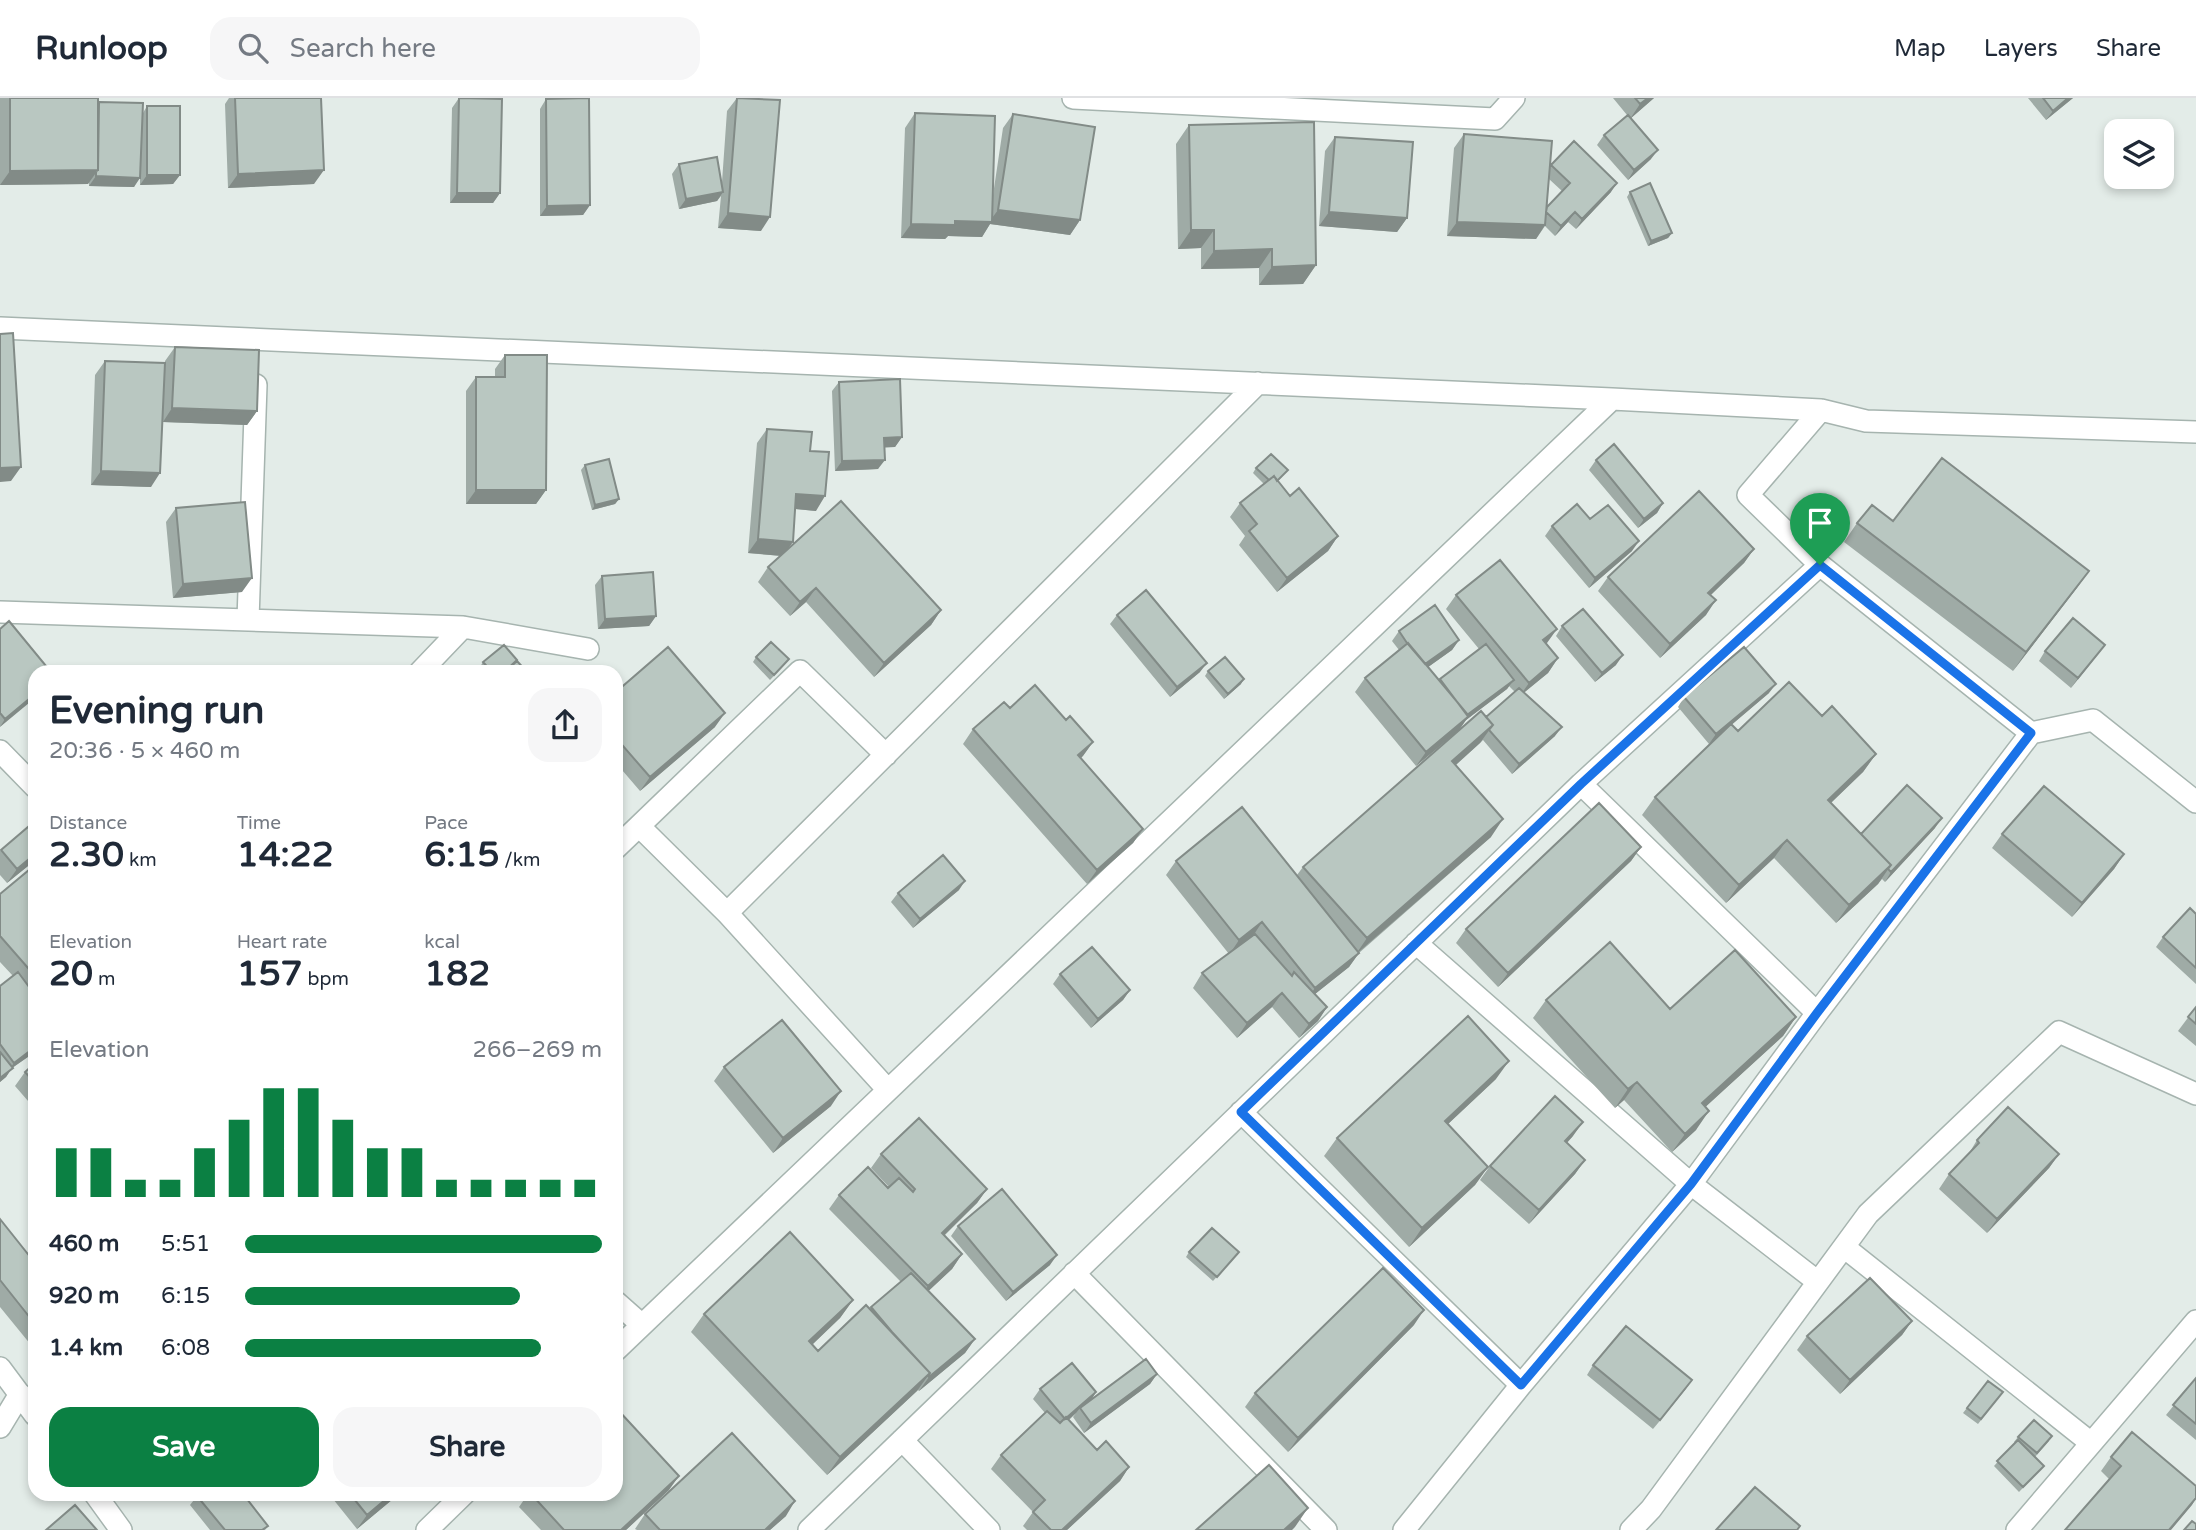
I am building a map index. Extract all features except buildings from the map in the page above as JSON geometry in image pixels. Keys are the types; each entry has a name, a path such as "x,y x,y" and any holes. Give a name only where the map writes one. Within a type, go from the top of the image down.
{"street":[{"path":"1073,98 1495,119 1514,98"},
{"path":"0,328 1612,399 1821,410 1866,421 2196,432"},
{"path":"248,620 258,340"},
{"path":"727,913 1258,383"},
{"path":"623,1343 1612,399"},
{"path":"1821,410 1748,495 1820,565 2031,733"},
{"path":"808,1530 1581,784 1820,565"},
{"path":"0,612 463,627 588,649"},
{"path":"427,665 463,627"},
{"path":"623,841 800,671 886,755"},
{"path":"1404,1530 1521,1385 1691,1184 1817,1013 2031,733 2093,720 2196,802"},
{"path":"0,751 28,780"},
{"path":"1581,784 1817,1013"},
{"path":"639,826 727,913 888,1090"},
{"path":"1416,943 1691,1184 1818,1282"},
{"path":"1631,1530 1651,1509 1868,1214 2059,1032 2196,1094"},
{"path":"1241,1112 1521,1385"},
{"path":"1844,1247 2091,1443"},
{"path":"1074,1273 1326,1530"},
{"path":"623,1308 642,1325"},
{"path":"2017,1530 2196,1321"},
{"path":"0,1368 28,1405"},
{"path":"0,1427 20,1394"},
{"path":"902,1440 989,1530"},
{"path":"100,1501 121,1530"},
{"path":"427,1530 457,1501"}],"route":[{"path":"1820,565 2031,733 1817,1013 1691,1184 1521,1385 1241,1112 1581,784 1820,565"}]}
